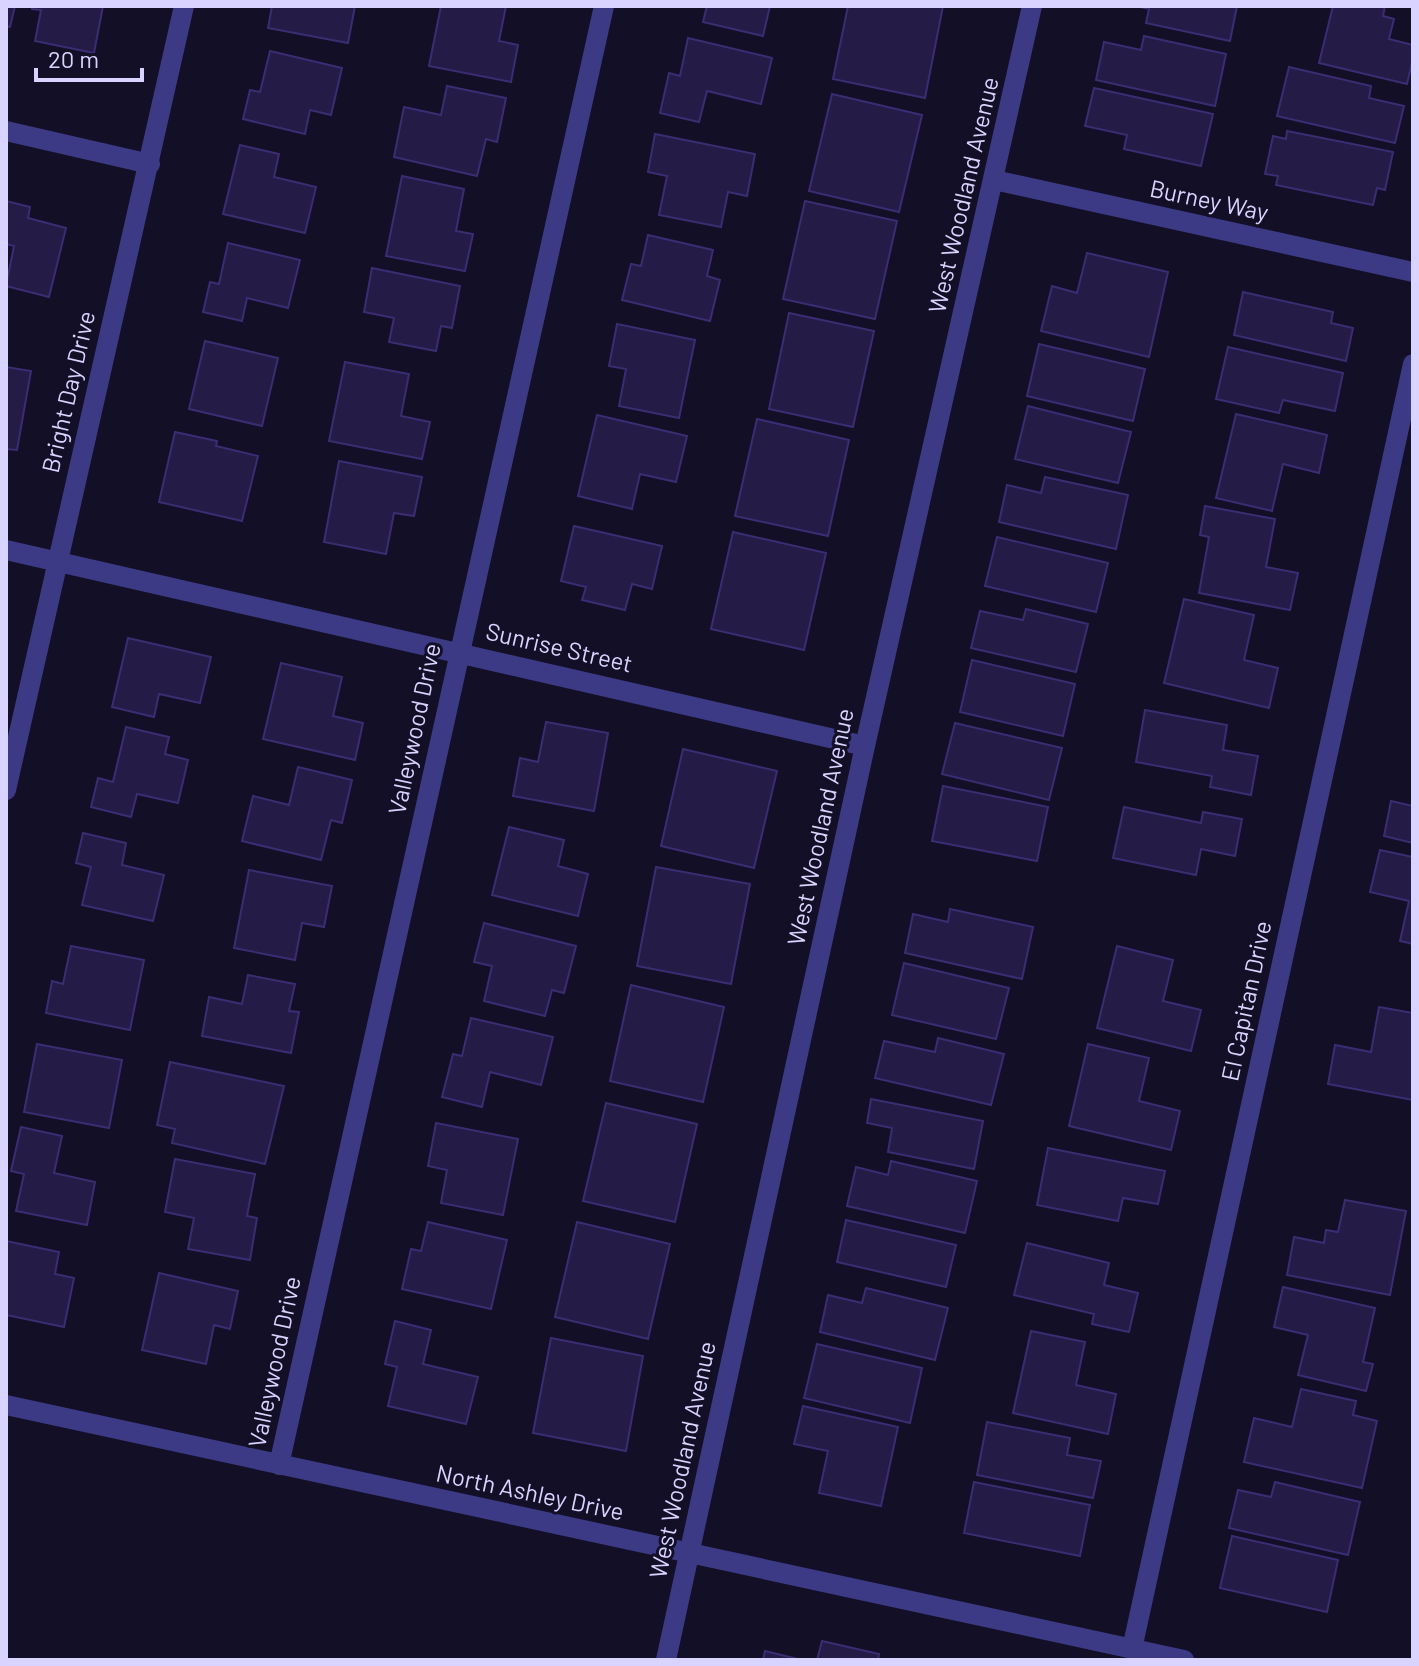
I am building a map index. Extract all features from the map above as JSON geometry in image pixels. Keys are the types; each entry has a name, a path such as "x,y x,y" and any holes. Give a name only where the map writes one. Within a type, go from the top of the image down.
{"street":[{"name":"Bright Day Drive","path":"6,790 184,6"},
{"name":"Valleywood Drive","path":"279,1465 604,6"},
{"name":"West Woodland Avenue","path":"666,1660 865,746 1032,6"},
{"path":"6,131 150,164"},
{"name":"Burney Way","path":"994,180 1413,272"},
{"name":"El Capitan Drive","path":"1132,1649 1413,364"},
{"name":"Sunrise Street","path":"6,550 865,746"},
{"name":"North Ashley Drive","path":"6,1405 1184,1660"}],"building":[{"path":"6,6 15,6 10,27 6,26"},
{"path":"32,6 103,6 94,53 35,41 41,10 32,9"},
{"path":"272,6 355,6 348,43 268,28"},
{"path":"441,6 506,6 499,41 518,45 511,82 429,66"},
{"path":"707,6 770,6 763,36 703,22"},
{"path":"848,6 943,6 925,98 833,79"},
{"path":"1136,6 1237,6 1230,41 1146,23 1149,9"},
{"path":"1333,6 1385,6 1383,16 1394,19 1389,39 1413,45 1407,84 1319,63"},
{"path":"1144,36 1226,54 1215,106 1096,80 1104,42 1141,50"},
{"path":"688,38 772,58 761,104 707,91 699,122 660,113 669,73 680,76"},
{"path":"270,51 342,68 331,115 310,110 305,134 243,119 250,90 260,92"},
{"path":"1289,67 1371,86 1369,98 1404,106 1395,143 1277,116"},
{"path":"447,86 506,98 497,142 486,139 477,176 394,157 404,107 441,115"},
{"path":"1094,88 1213,114 1201,166 1124,149 1127,135 1085,126"},
{"path":"832,94 922,115 899,212 809,191"},
{"path":"1287,131 1393,152 1385,190 1377,188 1373,205 1276,185 1278,176 1265,174 1273,136 1286,139"},
{"path":"655,134 755,154 747,196 728,192 721,227 659,215 667,176 648,172"},
{"path":"240,145 279,154 274,177 316,187 305,233 223,214"},
{"path":"402,176 464,189 456,231 473,234 465,271 386,256"},
{"path":"6,201 30,207 28,218 66,228 49,297 6,286 14,246 6,244"},
{"path":"805,201 897,221 875,319 783,299"},
{"path":"648,235 713,250 707,276 720,280 710,321 622,300 631,264 641,266"},
{"path":"228,243 300,260 288,308 247,298 242,321 203,312 210,282 219,284"},
{"path":"1087,253 1168,272 1149,357 1041,331 1052,286 1077,293"},
{"path":"372,268 460,286 452,328 441,326 436,351 389,342 394,318 364,312"},
{"path":"1243,292 1333,312 1331,323 1353,328 1346,361 1234,335"},
{"path":"789,313 874,331 853,427 769,409"},
{"path":"617,324 695,340 679,418 619,406 626,369 609,366"},
{"path":"205,341 278,358 262,426 189,409"},
{"path":"1039,344 1145,369 1133,421 1027,396"},
{"path":"1228,347 1343,373 1335,411 1283,400 1279,413 1216,399"},
{"path":"345,362 409,374 401,416 430,422 422,459 329,441"},
{"path":"6,367 31,371 17,450 6,449"},
{"path":"1028,406 1131,432 1118,483 1015,459"},
{"path":"1236,414 1327,435 1319,473 1283,464 1272,511 1216,498"},
{"path":"597,415 687,436 676,482 640,474 632,509 578,496"},
{"path":"757,419 849,440 828,536 735,516"},
{"path":"175,432 217,441 216,446 258,456 242,521 159,502"},
{"path":"339,461 422,477 414,516 394,513 386,554 324,542"},
{"path":"1045,477 1128,495 1116,549 999,522 1007,485 1041,493"},
{"path":"1205,506 1275,519 1266,567 1298,573 1290,610 1199,593 1209,537 1200,535"},
{"path":"574,526 662,546 652,589 632,584 625,610 582,600 586,587 561,581"},
{"path":"733,532 826,553 804,650 711,629"},
{"path":"997,537 1108,563 1096,612 985,586"},
{"path":"1184,599 1254,615 1244,660 1278,668 1269,708 1164,683"},
{"path":"1026,609 1088,624 1076,672 971,648 980,611 1023,620"},
{"path":"128,638 211,657 200,703 159,694 154,717 112,707"},
{"path":"972,660 1075,684 1063,736 960,712"},
{"path":"281,663 342,677 333,716 363,723 355,760 263,739"},
{"path":"1145,710 1227,725 1223,750 1258,756 1251,795 1210,787 1212,776 1136,762"},
{"path":"546,722 608,733 594,811 513,796 520,758 538,762"},
{"path":"955,723 1062,748 1049,800 942,774"},
{"path":"126,727 169,737 165,754 188,760 178,803 137,794 131,817 91,807 98,778 113,782"},
{"path":"683,749 777,771 754,868 661,846"},
{"path":"298,767 352,780 342,823 331,820 321,860 242,841 253,796 289,805"},
{"path":"943,786 1048,807 1037,861 932,841"},
{"path":"1391,801 1413,806 1413,843 1384,836"},
{"path":"1124,807 1201,823 1203,812 1242,819 1235,856 1201,849 1196,875 1113,858"},
{"path":"509,827 564,840 558,866 588,874 578,916 492,895"},
{"path":"83,833 126,843 122,865 164,875 153,921 82,905 91,867 76,863"},
{"path":"1380,850 1413,857 1413,944 1400,941 1409,901 1370,892"},
{"path":"656,867 750,884 731,984 637,966"},
{"path":"249,870 332,886 324,927 302,923 295,960 234,948"},
{"path":"950,909 1033,927 1022,979 905,953 913,914 948,922"},
{"path":"484,923 576,946 564,993 552,990 545,1016 484,1001 492,966 474,962"},
{"path":"71,946 144,960 130,1030 46,1013 52,981 63,984"},
{"path":"1117,946 1173,960 1163,1001 1201,1010 1191,1051 1097,1028"},
{"path":"904,963 1009,988 996,1039 892,1015"},
{"path":"248,975 295,984 289,1011 299,1012 291,1053 202,1036 209,997 242,1004"},
{"path":"631,985 724,1007 703,1102 610,1081"},
{"path":"1379,1007 1413,1013 1413,1100 1328,1084 1335,1045 1371,1052"},
{"path":"471,1018 553,1037 541,1085 490,1072 482,1107 442,1097 453,1054 462,1056"},
{"path":"938,1038 1004,1054 991,1105 875,1078 884,1041 935,1052"},
{"path":"37,1044 122,1060 109,1128 24,1112"},
{"path":"1088,1044 1149,1058 1139,1101 1180,1111 1171,1150 1069,1126"},
{"path":"170,1062 284,1086 265,1164 172,1143 175,1129 157,1125"},
{"path":"871,1099 983,1121 974,1169 888,1152 892,1128 867,1123"},
{"path":"606,1103 697,1124 675,1222 583,1201"},
{"path":"436,1123 518,1139 503,1215 441,1203 447,1170 428,1166"},
{"path":"21,1127 62,1136 54,1173 95,1182 87,1225 16,1211 24,1174 11,1171"},
{"path":"1048,1148 1165,1171 1158,1204 1123,1198 1118,1221 1037,1205"},
{"path":"175,1159 255,1174 247,1216 257,1218 250,1260 188,1249 194,1218 165,1212"},
{"path":"891,1161 977,1181 965,1233 847,1206 856,1167 888,1175"},
{"path":"1345,1200 1406,1211 1390,1295 1287,1275 1294,1237 1324,1243 1326,1230 1338,1232"},
{"path":"846,1220 956,1245 946,1287 837,1262"},
{"path":"428,1222 507,1240 491,1309 402,1289 411,1249 421,1251"},
{"path":"577,1222 670,1244 648,1339 555,1317"},
{"path":"6,1241 59,1252 55,1274 74,1278 64,1327 6,1315"},
{"path":"1027,1243 1109,1263 1104,1285 1138,1293 1129,1332 1092,1324 1094,1314 1014,1295"},
{"path":"159,1273 238,1291 230,1329 214,1325 206,1364 142,1350"},
{"path":"1283,1287 1375,1308 1363,1362 1373,1364 1366,1391 1298,1375 1308,1335 1274,1327"},
{"path":"866,1288 948,1308 935,1360 820,1332 828,1295 862,1303"},
{"path":"395,1321 431,1330 423,1364 478,1377 466,1424 388,1406 397,1367 385,1364"},
{"path":"1031,1331 1085,1342 1076,1385 1116,1394 1108,1434 1013,1413"},
{"path":"551,1338 643,1356 626,1451 533,1433"},
{"path":"817,1344 922,1368 910,1423 804,1398"},
{"path":"1301,1389 1356,1401 1353,1415 1377,1421 1362,1488 1244,1462 1254,1418 1292,1427"},
{"path":"803,1406 898,1427 881,1506 819,1493 828,1451 794,1444"},
{"path":"987,1422 1070,1438 1067,1455 1101,1461 1093,1498 977,1475"},
{"path":"974,1482 1090,1505 1080,1556 964,1533"},
{"path":"1275,1482 1360,1502 1348,1555 1229,1528 1238,1490 1271,1497"},
{"path":"1232,1536 1338,1560 1327,1612 1220,1588"},
{"path":"822,1641 879,1654 878,1660 817,1660"},
{"path":"765,1651 802,1660 763,1660"}]}
